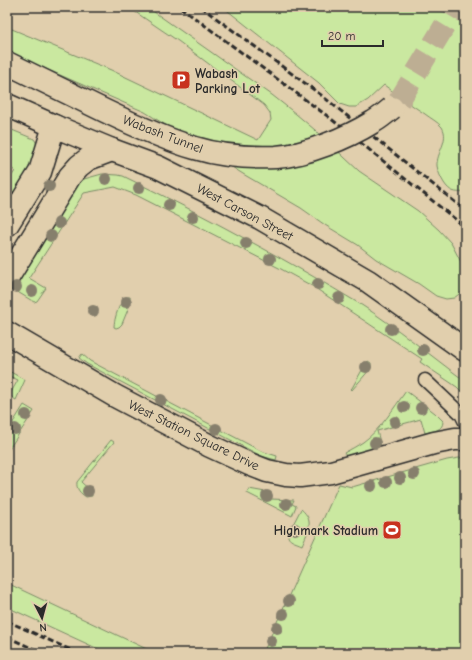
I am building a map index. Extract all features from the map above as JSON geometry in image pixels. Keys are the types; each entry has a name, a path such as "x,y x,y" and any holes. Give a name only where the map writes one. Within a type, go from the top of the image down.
{"street":[{"name":"Wabash Tunnel","path":"7,63 143,128 195,148 228,155 278,157 311,150 354,133 374,122 392,108"},
{"name":"West Carson Street","path":"7,105 112,150 158,167 260,218 368,281 465,350"},
{"path":"7,225 40,172 54,126"},
{"path":"7,279 70,176 88,159 112,150"},
{"path":"7,236 28,246"},
{"name":"West Station Square Drive","path":"7,333 115,396 210,446 267,472 300,476 331,472 434,443 455,439 465,439"}],"lane":[{"path":"425,380 461,414 465,422"}],"green space":[{"path":"128,7 147,7 272,95 315,130 359,171 418,211 451,243 461,262 463,291 454,298 446,299 436,296 419,284 376,259 358,245 301,208 243,174 145,112 7,52 7,27 111,70 258,140 271,120 270,113 264,105 178,41"},
{"path":"223,7 465,7 465,192 456,192 448,188 440,175 437,161 444,142 444,132 442,127 436,122 384,85 368,100 356,107 349,107 340,104 319,83"},
{"path":"7,128 34,139 37,147 30,171 10,205 7,203 7,183 15,171 7,165"},
{"path":"102,174 123,176 172,200 268,251 360,304 465,381 465,395 457,387 420,362 422,359 312,286 136,195 115,187 84,193 29,278 46,288 37,301 34,302 16,291 14,287 15,284 80,181"},
{"path":"126,297 130,297 131,302 122,324 116,328 114,327 114,324 116,315"},
{"path":"82,354 90,361 261,451 277,456 276,460 261,456 87,364 79,358"},
{"path":"368,361 371,363 371,368 352,390 351,389"},
{"path":"7,370 25,380 16,400 11,397 10,394 18,380 7,375"},
{"path":"406,391 443,421 441,427 437,430 425,433 421,419 377,431 381,446 346,456 344,453 363,442 375,431"},
{"path":"24,405 34,411 7,452 7,432"},
{"path":"111,440 114,442 81,482 92,492 92,496 86,497 79,491 77,482"},
{"name":"Highmark Stadium","path":"465,457 465,653 263,653 339,484 352,487 447,460"},
{"path":"249,489 271,493 271,499 294,500 292,504 296,506 292,516 247,493"},
{"path":"301,509 305,513 309,522 308,531 302,545 290,540 288,536"},
{"path":"7,583 155,653 107,653 7,607"}],"tunnel":[{"path":"399,101 456,7"}],"railway":[{"path":"180,7 330,118 465,227"},
{"path":"201,7 321,95 465,210"},
{"path":"7,621 77,653"},
{"path":"7,637 43,653"}],"place":[{"name":"Wabash Parking Lot","path":"181,80"},
{"name":"Highmark Stadium","path":"392,530"}]}
